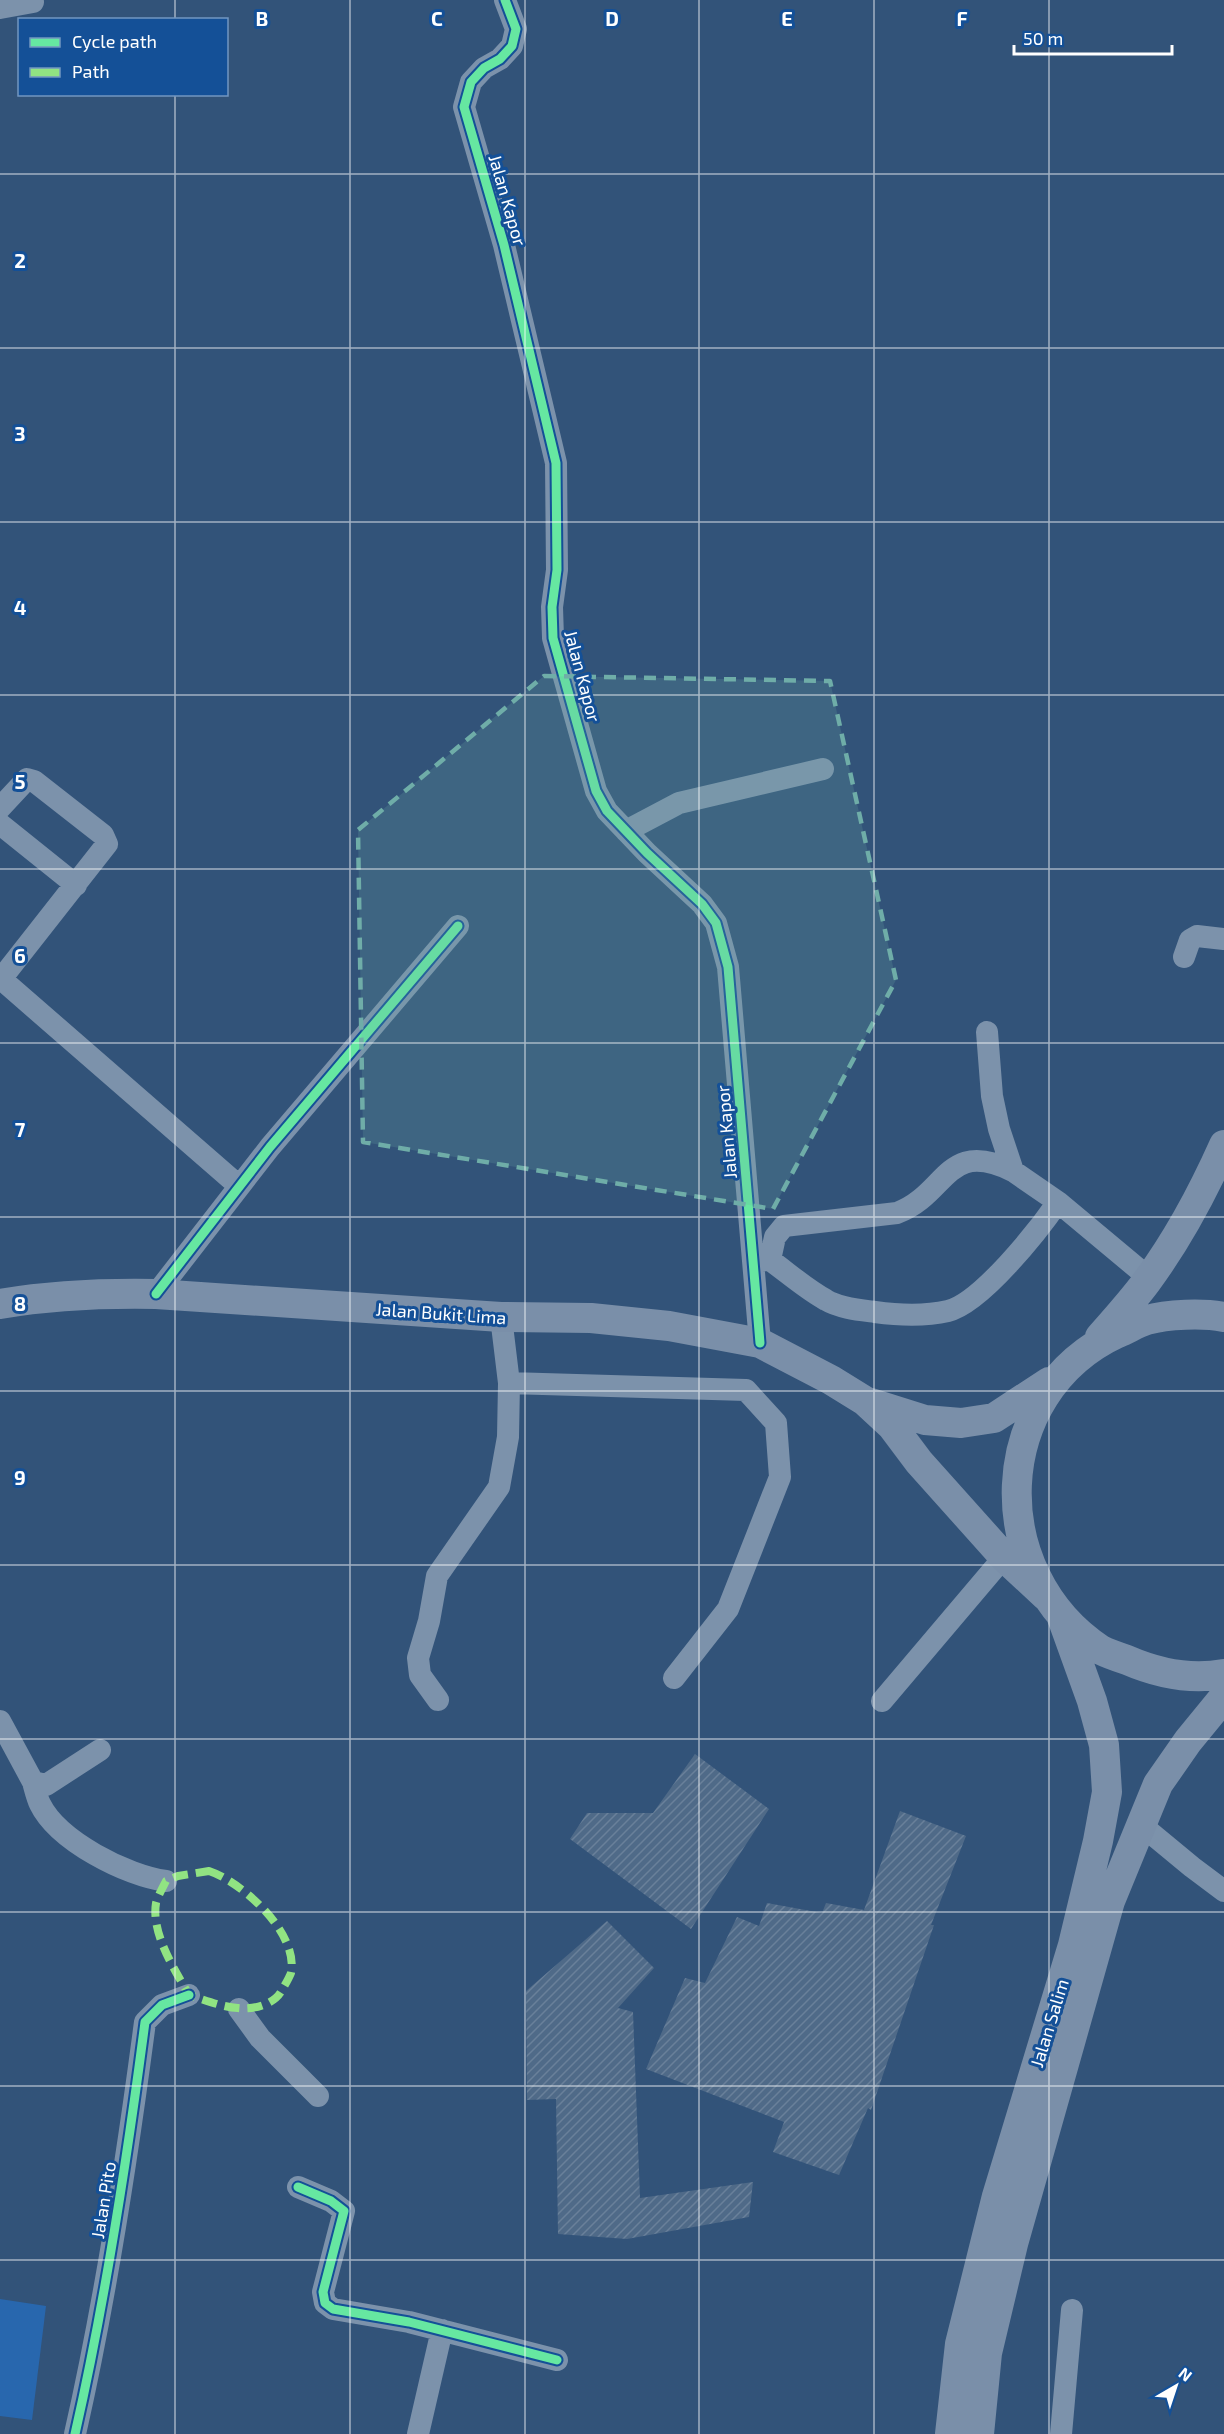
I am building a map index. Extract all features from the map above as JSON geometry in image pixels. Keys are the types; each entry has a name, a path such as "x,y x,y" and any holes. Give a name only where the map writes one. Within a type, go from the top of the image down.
{"main road":[{"path":"865,1401 925,1420 961,1423 994,1418 1059,1375 1095,1344 1149,1278 1182,1227 1209,1179 1224,1145"},
{"name":"Jalan Bukit Lima","path":"0,1304 44,1297 98,1293 156,1294 501,1317 591,1318 669,1326 760,1343 831,1380 865,1401"},
{"path":"1095,1344 1148,1320 1206,1313 1224,1317"},
{"name":"Jalan Salim","path":"950,2434 960,2344 997,2196 1073,1945 1098,1841 1107,1792 1104,1745 1092,1701 1053,1606 1025,1554 1016,1507 1018,1460 1033,1415 1059,1375"},
{"path":"865,1401 892,1426 919,1462 1004,1557 1053,1606 1102,1650 1152,1671 1206,1677 1224,1674"},
{"name":"Jalan Salim","path":"979,2434 987,2353 1013,2244 1110,1901 1158,1784 1188,1741 1224,1697"}],"street":[{"name":"Jalan Kapor","path":"505,0 516,28 512,46 500,59 484,68 471,82 464,107 504,245 556,463 557,570 552,607 553,638 596,792 607,811 702,904 716,923 728,967 762,1260 760,1343"},
{"path":"0,8 33,2"},
{"path":"626,831 678,803 823,769"},
{"path":"0,808 27,779 34,781 103,835 107,844 0,979 239,1186"},
{"path":"0,824 76,885"},
{"path":"156,1294 239,1186 458,926"},
{"path":"1184,957 1190,940 1197,936 1224,939"},
{"path":"987,1032 992,1096 999,1129 1013,1171"},
{"path":"1058,1202 995,1276 971,1299 949,1311 889,1314 859,1310 827,1301 762,1260 784,1226 897,1213 922,1199 949,1171 964,1162 995,1162 1013,1171 1058,1202 1149,1278"},
{"path":"438,1700 420,1675 418,1658 429,1621 437,1576 499,1487 508,1437 509,1383 501,1317"},
{"path":"509,1383 746,1390 776,1423 780,1477 773,1497 728,1609 674,1678"},
{"path":"882,1701 1004,1557"},
{"path":"0,1721 33,1782 41,1806 48,1816 79,1846 134,1873 166,1881"},
{"path":"33,1782 46,1785 100,1750"},
{"path":"1140,1824 1224,1891"},
{"name":"Jalan Pito","path":"75,2434 107,2280 145,2022 162,2005 189,1995"},
{"path":"239,2008 260,2038 318,2096"},
{"path":"298,2187 332,2201 344,2211 323,2292 325,2303 333,2309 409,2322 557,2360"},
{"path":"1061,2434 1072,2310"},
{"path":"418,2434 442,2330"}],"highlighted area":[{"path":"544,676 830,681 896,980 773,1209 363,1142 358,830"}],"shaded area":[{"path":"0,2299 46,2306 32,2420 0,2416"}],"building":[{"path":"695,1754 769,1809 691,1929 570,1839 587,1813 653,1813"},
{"path":"900,1811 966,1836 931,1925 934,1925 871,2110 868,2108 839,2175 773,2152 784,2122 646,2069 685,1978 705,1983 737,1917 759,1926 767,1903 822,1913 826,1903 864,1910"},
{"path":"607,1921 654,1968 618,2008 633,2012 640,2198 753,2182 749,2217 627,2239 558,2234 556,2099 527,2100 526,1991"}],"marked path":[{"path":"209,1871 237,1886 252,1898 277,1926 286,1942 291,1958 291,1973 279,1995 263,2005 251,2008 232,2007 189,1995 165,1951 155,1915 156,1903 166,1881 178,1876 209,1871"}],"cycle path":[{"path":"505,0 516,29 512,46 500,59 484,68 471,82 464,107 504,245 556,463 557,570 552,607 553,638 596,791 607,811 647,853 702,904 716,923 728,967 760,1343"},
{"path":"156,1294 270,1147 458,926"},
{"path":"75,2434 115,2229 145,2022 162,2005 189,1995"},
{"path":"298,2187 331,2201 344,2211 323,2292 325,2303 333,2309 409,2322 557,2360"}]}
